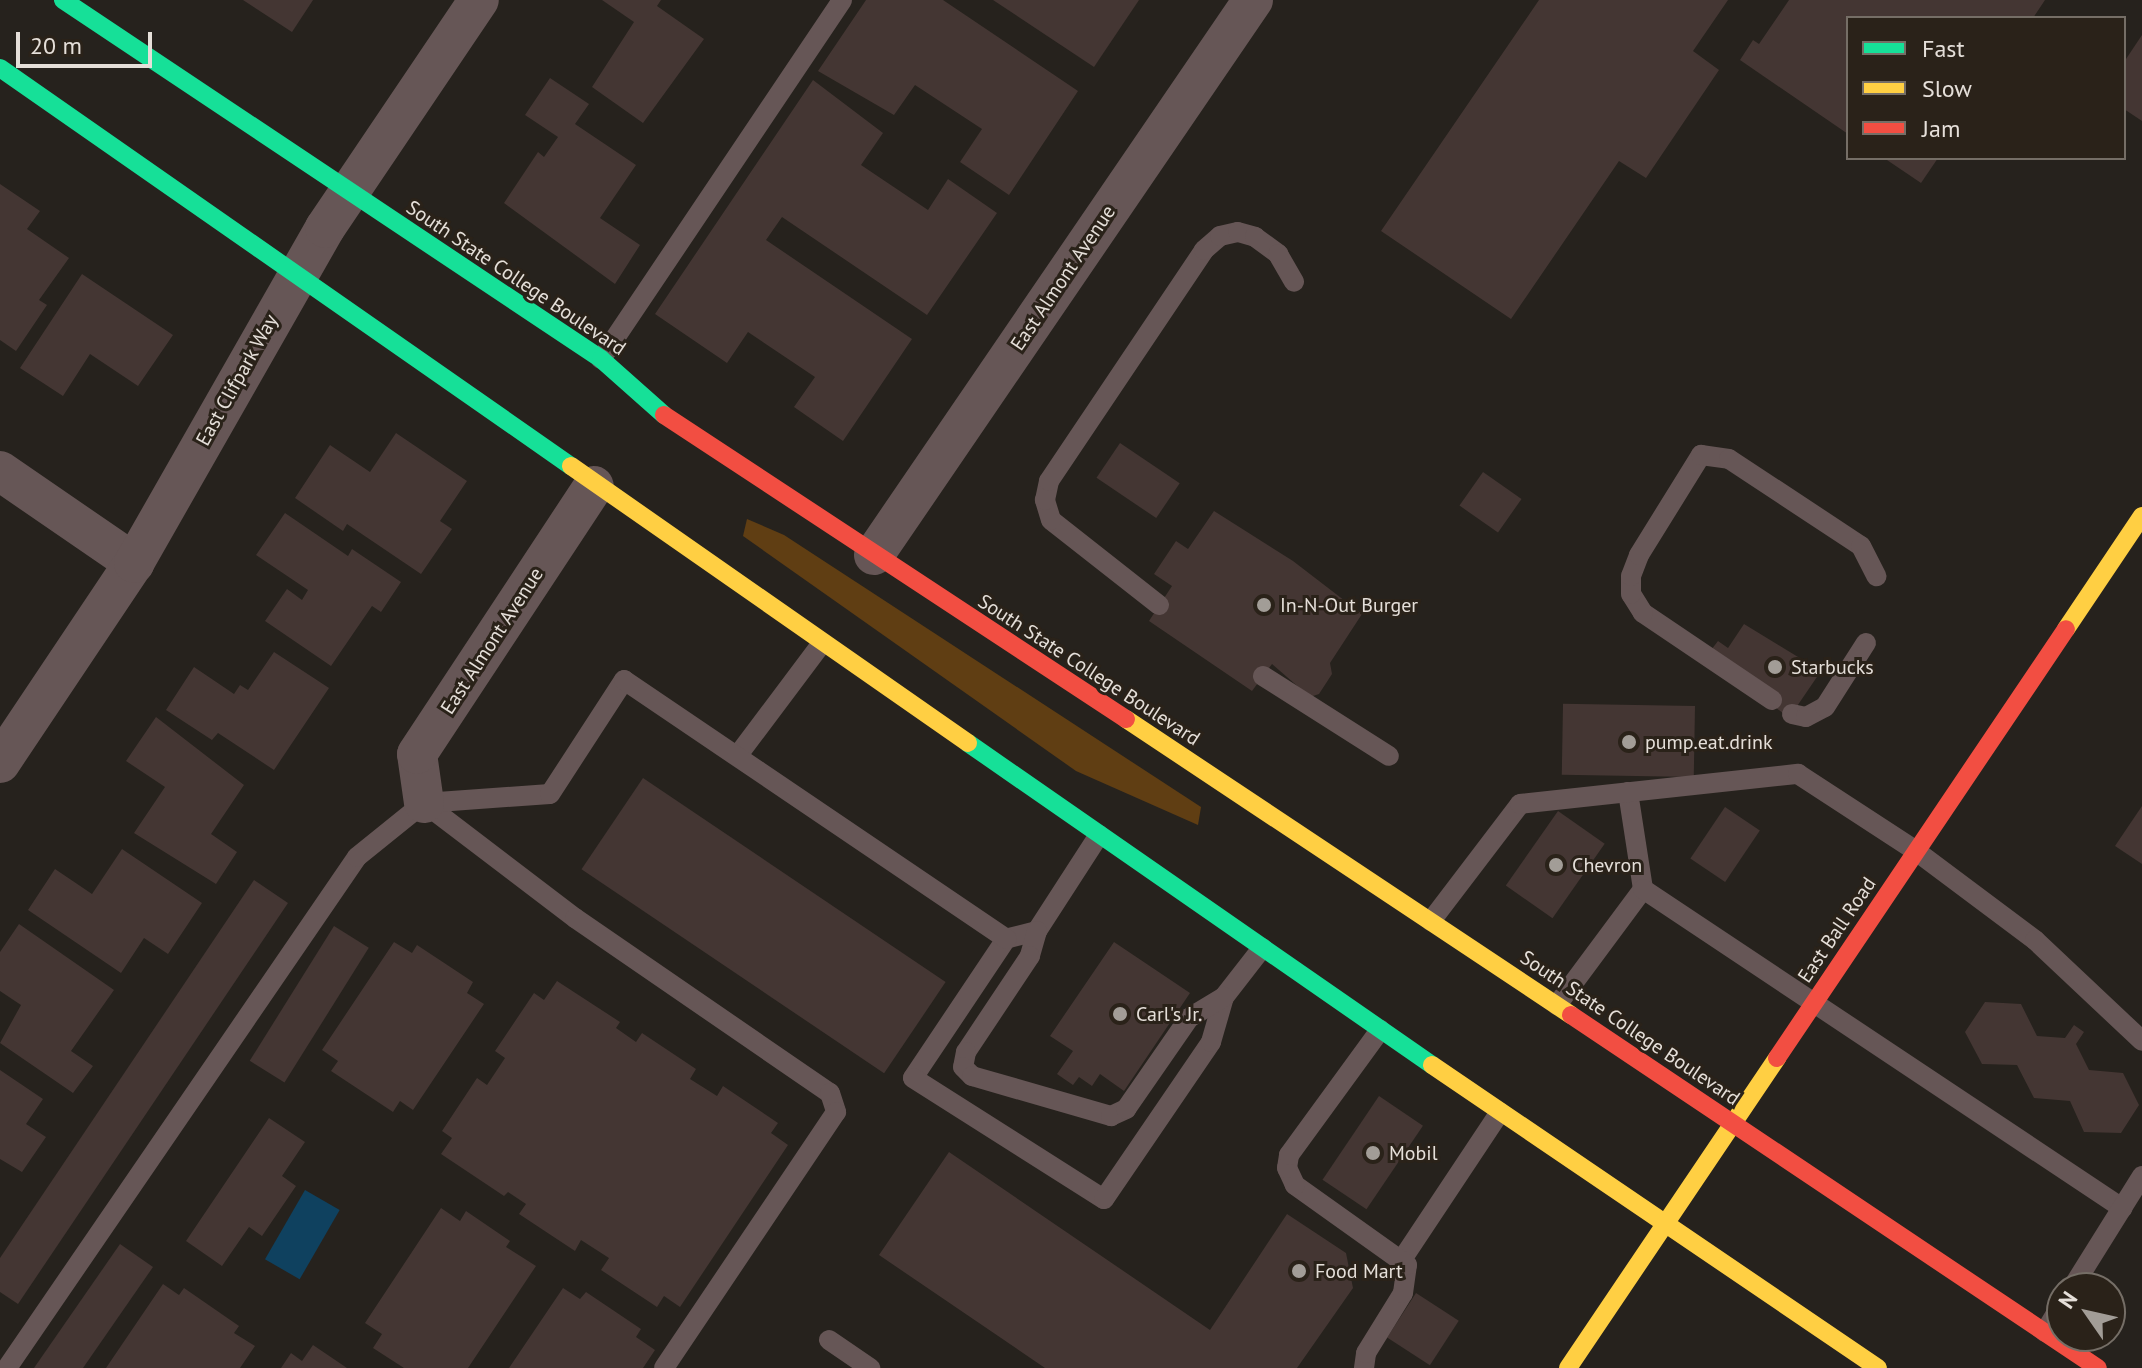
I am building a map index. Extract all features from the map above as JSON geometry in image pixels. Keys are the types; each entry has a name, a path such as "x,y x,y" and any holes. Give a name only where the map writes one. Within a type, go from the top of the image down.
{"main road":[{"name":"South State College Boulevard","path":"63,0 601,359 671,421 1431,921 2098,1368"},
{"path":"0,68 294,278 594,486 1380,1030 1878,1368"},
{"name":"East Ball Road","path":"1568,1368 2142,516"}],"street":[{"name":"East Clifpark Way","path":"0,763 134,563 294,278 479,0"},
{"name":"East Almont Avenue","path":"874,555 1253,0"},
{"path":"0,471 134,563"},
{"name":"East Almont Avenue","path":"424,803 417,754 594,486"}],"lane":[{"path":"601,359 842,0"},
{"path":"1159,605 1051,520 1045,500 1049,481 1204,250 1220,236 1238,232 1255,237 1278,254 1294,282"},
{"path":"1772,700 1643,613 1631,594 1631,576 1639,555 1694,463 1701,455 1729,459 1861,546 1876,576"},
{"path":"738,755 822,643"},
{"path":"1792,714 1806,717 1825,707 1866,643"},
{"path":"1263,676 1389,756"},
{"path":"7,1368 357,857 424,803 550,794 624,680 1006,939"},
{"path":"1431,921 1520,804 1798,774 1916,851 2035,940 2142,1041"},
{"path":"1557,1005 1643,889 1628,792"},
{"path":"424,803 575,918 830,1093 836,1112 664,1368"},
{"path":"1099,835 1037,931 1030,956 966,1052 963,1067 972,1076 1111,1116 1126,1109 1189,1018 1224,997 1262,948"},
{"path":"1643,889 2122,1208"},
{"path":"1037,931 1006,939 913,1078 1104,1199 1211,1042 1224,997"},
{"path":"1380,1030 1289,1155 1287,1168 1295,1185 1403,1258"},
{"path":"1364,1368 1366,1353 1403,1293 1403,1258 1500,1112"},
{"path":"2082,1272 2142,1176"},
{"path":"829,1340 870,1368"}],"shaded area":[{"path":"747,519 784,535 1201,807 1198,825 1076,771 743,536"}],"water":[{"path":"305,1190 340,1210 300,1279 265,1259"}],"building":[{"path":"243,0 313,0 292,32"},
{"path":"602,0 661,0 657,6 704,39 643,123 592,87 634,22"},
{"path":"866,0 943,0 1078,91 1009,195 960,162 982,129 915,85 894,115 818,71"},
{"path":"993,0 1139,0 1094,67"},
{"path":"1539,0 1728,0 1693,51 1719,70 1646,178 1619,161 1511,319 1381,231"},
{"path":"1789,0 2045,0 2034,16 1846,16 1846,133 1740,60 1753,40 1759,44"},
{"path":"2142,35 2142,121 2126,110 2126,59"},
{"path":"550,78 589,104 575,124 636,165 600,218 640,245 615,284 504,203 538,152 544,157 558,137 525,115"},
{"path":"813,80 883,133 861,165 928,210 948,179 997,213 927,315 782,217 766,240 912,339 843,441 794,407 815,377 748,332 727,363 655,314"},
{"path":"1887,160 1937,160 1921,183"},
{"path":"0,184 40,211 27,229 69,258 39,300 47,305 16,351 0,340"},
{"path":"82,274 173,335 138,386 90,354 63,396 20,368"},
{"path":"396,433 467,481 440,521 452,529 421,574 347,524 343,531 295,498 330,445 370,472"},
{"path":"1120,443 1180,483 1156,518 1097,478"},
{"path":"1483,472 1522,499 1498,533 1459,506"},
{"name":"In-N-Out Burger","path":"1214,511 1293,561 1362,614 1330,663 1332,674 1319,694 1310,697 1272,664 1252,691 1149,621 1172,586 1154,574 1176,541 1188,549"},
{"path":"285,513 348,556 352,549 401,582 381,612 372,606 331,666 265,621 287,589 302,600 308,590 256,555"},
{"name":"Starbucks","path":"1744,624 1821,671 1789,718 1708,654 1718,641 1728,648"},
{"path":"274,652 329,688 274,770 218,733 212,740 166,710 194,667 234,694 240,685 248,690"},
{"name":"pump.eat.drink","path":"1563,704 1695,706 1694,777 1562,775"},
{"path":"156,717 244,785 211,834 237,852 216,884 134,833 165,787 126,761"},
{"path":"643,778 946,982 884,1073 581,869"},
{"path":"2142,806 2142,864 2115,846"},
{"name":"Chevron","path":"1725,807 1760,830 1725,882 1690,858"},
{"name":"Chevron","path":"1558,811 1605,844 1552,918 1506,886"},
{"path":"122,849 202,903 168,954 144,938 121,973 28,910 55,869 92,894"},
{"path":"254,880 288,903 18,1304 0,1292 0,1258"},
{"path":"19,924 114,990 71,1051 93,1066 73,1093 0,1043 21,1005 0,991 0,952"},
{"path":"334,926 369,948 285,1083 250,1061"},
{"path":"394,942 412,953 417,945 473,982 467,993 484,1004 413,1110 400,1101 393,1112 331,1071 338,1061 322,1050"},
{"name":"Carl's Jr.","path":"1114,942 1190,993 1124,1091 1100,1074 1092,1086 1079,1077 1073,1085 1057,1074 1073,1051 1050,1036"},
{"path":"557,981 620,1022 616,1028 636,1042 642,1033 696,1069 690,1079 717,1096 723,1086 778,1123 771,1133 788,1145 680,1307 664,1296 657,1307 601,1270 609,1258 581,1240 575,1251 519,1214 526,1204 508,1192 504,1196 441,1154 452,1138 442,1131 477,1078 487,1085 505,1058 495,1051 534,993 544,1000"},
{"path":"1985,1002 2021,1004 2037,1036 2065,1038 2074,1025 2084,1032 2076,1044 2089,1070 2123,1073 2139,1105 2121,1133 2084,1132 2070,1101 2034,1098 2017,1065 1982,1064 1965,1032"},
{"path":"0,1070 43,1099 26,1124 46,1137 22,1172 0,1159"},
{"name":"Mobil","path":"1379,1096 1423,1126 1366,1209 1323,1180"},
{"path":"269,1118 305,1142 282,1176 296,1186 262,1236 249,1227 222,1266 186,1241"},
{"path":"949,1152 1210,1330 1287,1214 1346,1253 1353,1288 1297,1368 1045,1368 879,1255"},
{"path":"441,1208 460,1221 466,1211 510,1241 506,1247 536,1266 468,1368 404,1368 373,1348 382,1334 365,1323"},
{"path":"120,1244 153,1267 83,1368 34,1368"},
{"path":"163,1284 179,1295 184,1288 239,1326 234,1333 255,1346 240,1368 106,1368"},
{"path":"563,1288 580,1299 586,1292 641,1329 636,1337 655,1350 643,1368 509,1368"},
{"path":"1416,1293 1459,1321 1430,1365 1387,1337"},
{"path":"313,1345 347,1368 281,1368 291,1353 302,1361"}],"traffic: fast":[{"path":"63,0 601,359 664,415"},
{"path":"0,68 571,466"},
{"path":"968,743 1432,1065"}],"traffic: slow":[{"path":"571,466 968,743"},
{"path":"2066,629 2142,516"},
{"path":"1126,719 1571,1015"},
{"path":"1568,1368 1777,1058"},
{"path":"1432,1065 1878,1368"}],"traffic: jam":[{"path":"664,415 1126,719"},
{"path":"1777,1058 2066,629"},
{"path":"1571,1015 2098,1368"}],"place":[{"name":"In-N-Out Burger","path":"1264,605"},
{"name":"Starbucks","path":"1775,667"},
{"name":"pump.eat.drink","path":"1629,742"},
{"name":"Chevron","path":"1556,865"},
{"name":"Carl's Jr.","path":"1120,1014"},
{"name":"Mobil","path":"1373,1153"},
{"name":"Food Mart","path":"1299,1271"}]}
